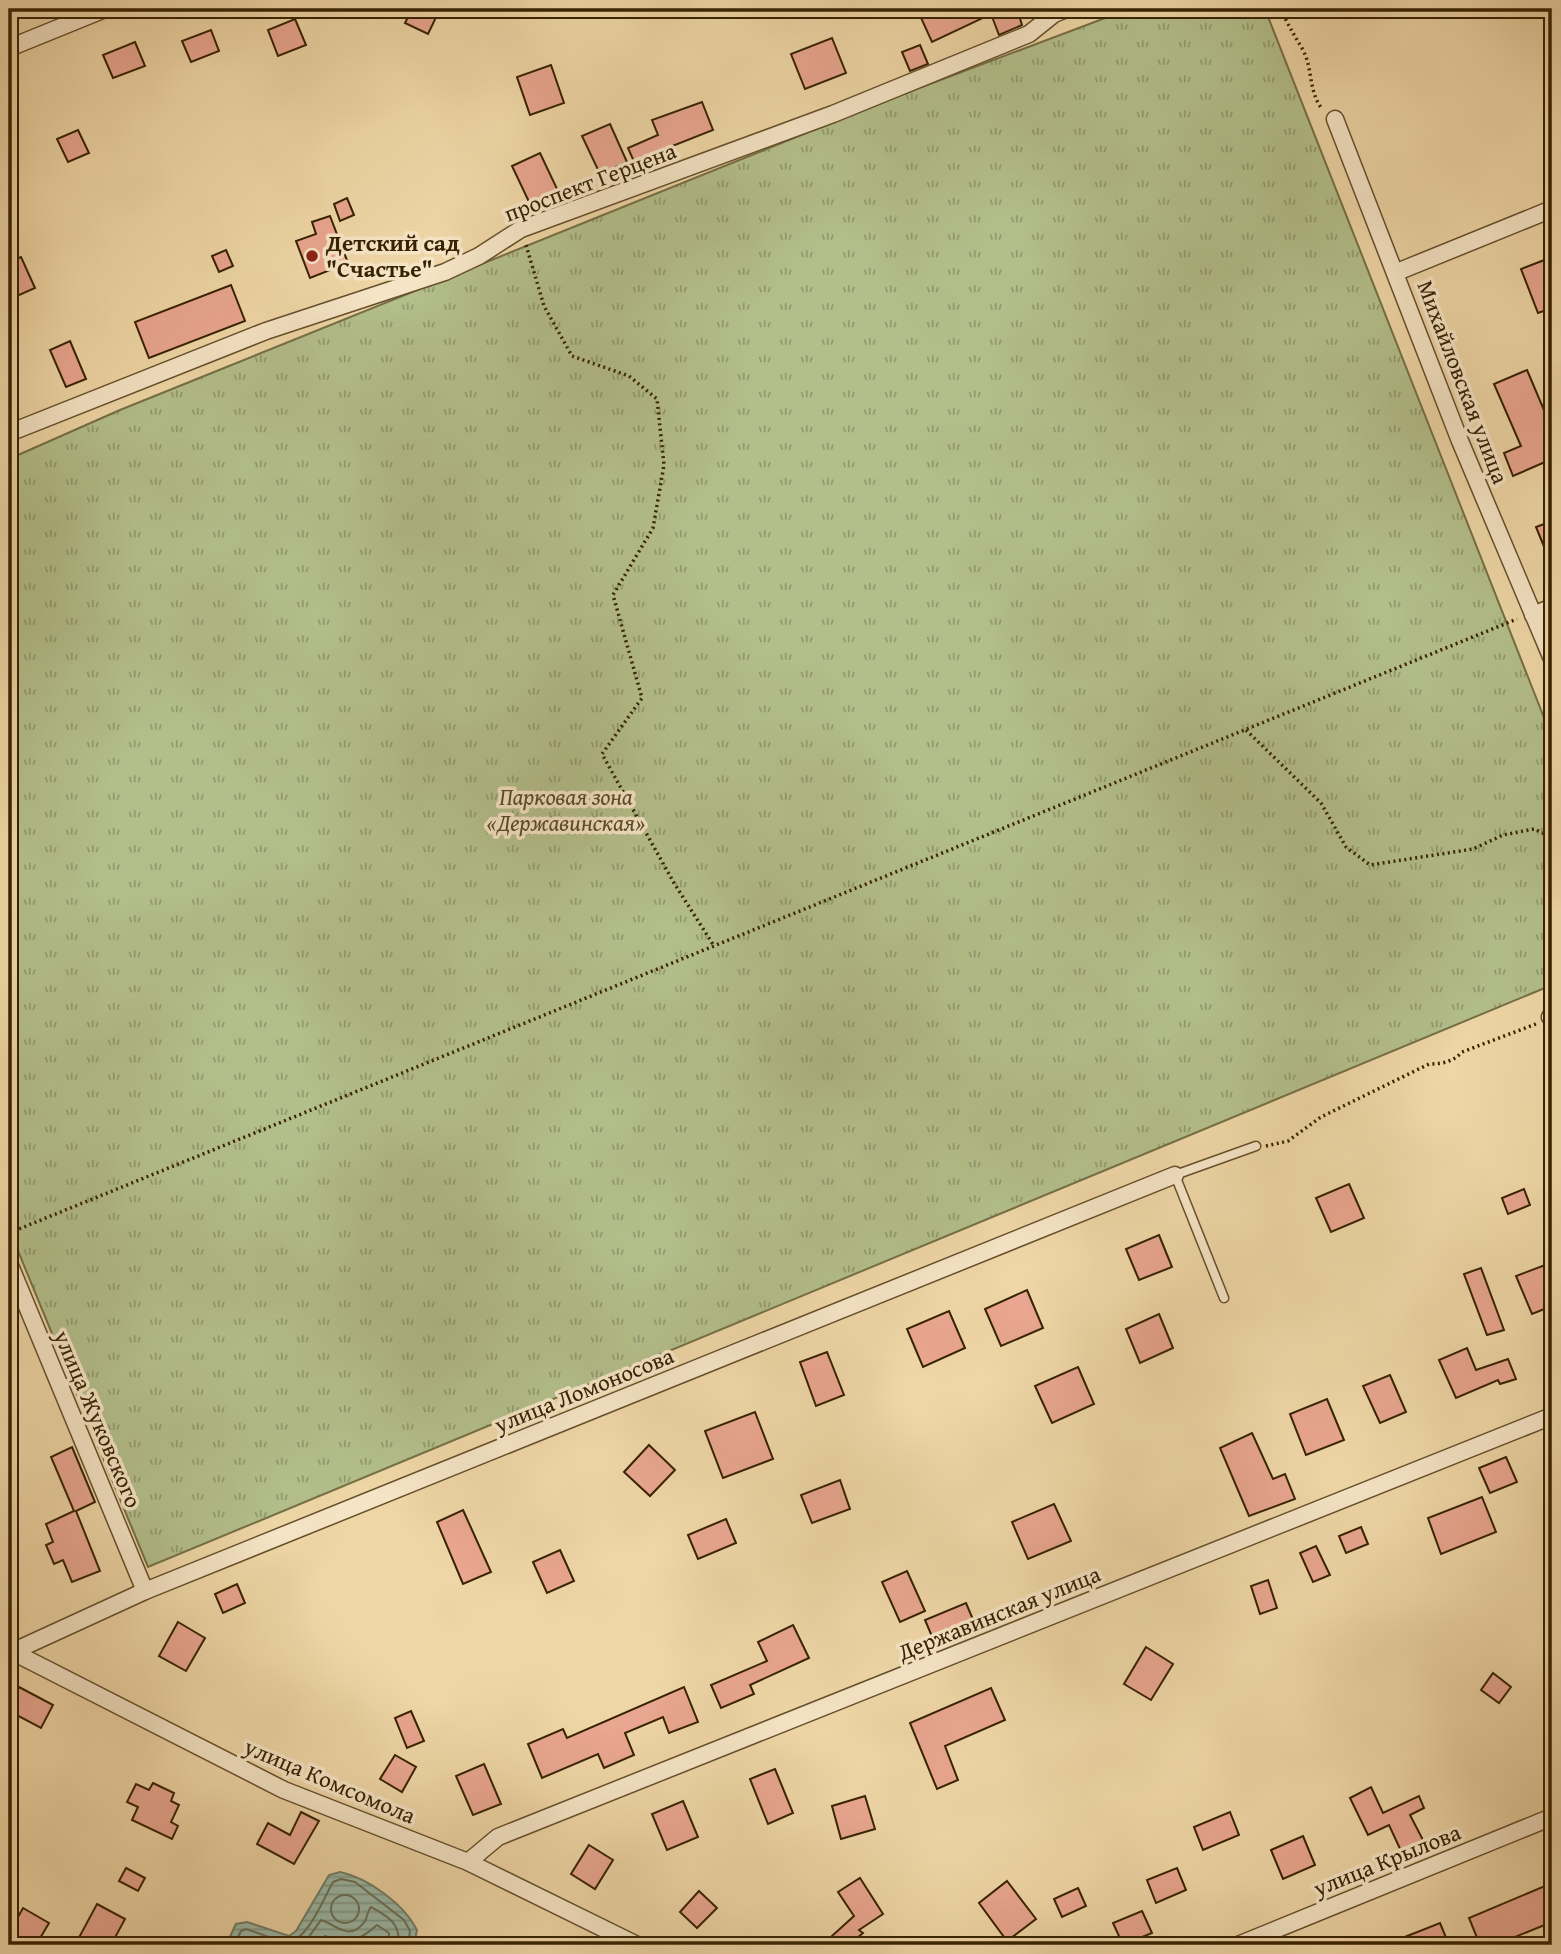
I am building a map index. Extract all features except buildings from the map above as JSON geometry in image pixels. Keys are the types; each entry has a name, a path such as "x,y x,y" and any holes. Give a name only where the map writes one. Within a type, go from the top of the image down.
{"street":[{"path":"9,48 105,9"},
{"name":"проспект Герцена","path":"9,433 266,331 445,272 479,256 521,229 833,114 1030,34 1054,14 1066,9"},
{"name":"Михайловская улица","path":"1335,119 1397,272 1460,441 1552,659"},
{"path":"1397,272 1552,209"},
{"path":"1532,614 1552,607"},
{"name":"улица Ломоносова","path":"10,1651 145,1591 1175,1175"},
{"name":"улица Жуковского","path":"9,1263 145,1591"},
{"name":"Державинская улица","path":"468,1862 498,1837 1552,1416"},
{"name":"улица Комсомола","path":"10,1651 284,1790 468,1862 637,1945"},
{"name":"улица Крылова","path":"1238,1945 1552,1817"}],"lane":[{"path":"1224,1297 1175,1175 1256,1146"}],"path":[{"path":"1281,9 1293,36 1303,50 1311,89 1322,110 1335,119"},
{"path":"521,229 544,306 572,356 629,376 657,399 664,465 653,528 613,595 642,698 602,754 674,883 715,946"},
{"path":"9,1233 1532,614"},
{"path":"1246,730 1321,803 1346,847 1370,865 1473,849 1503,835 1534,829 1552,837"},
{"path":"1256,1146 1288,1141 1321,1117 1429,1064 1442,1064 1475,1046 1511,1035 1551,1017"}],"green space":[{"name":"Парковая зона «Державинская»","path":"1129,9 1265,9 1552,738 1552,985 148,1567 9,1229 9,459 120,410 898,96"}],"water":[{"path":"340,1872 373,1886 394,1902 417,1930 414,1945 226,1945 236,1924 247,1922 289,1936 296,1931 329,1875"}],"place":[{"name":"Детский сад \"Счастье\"","path":"312,256"}]}
